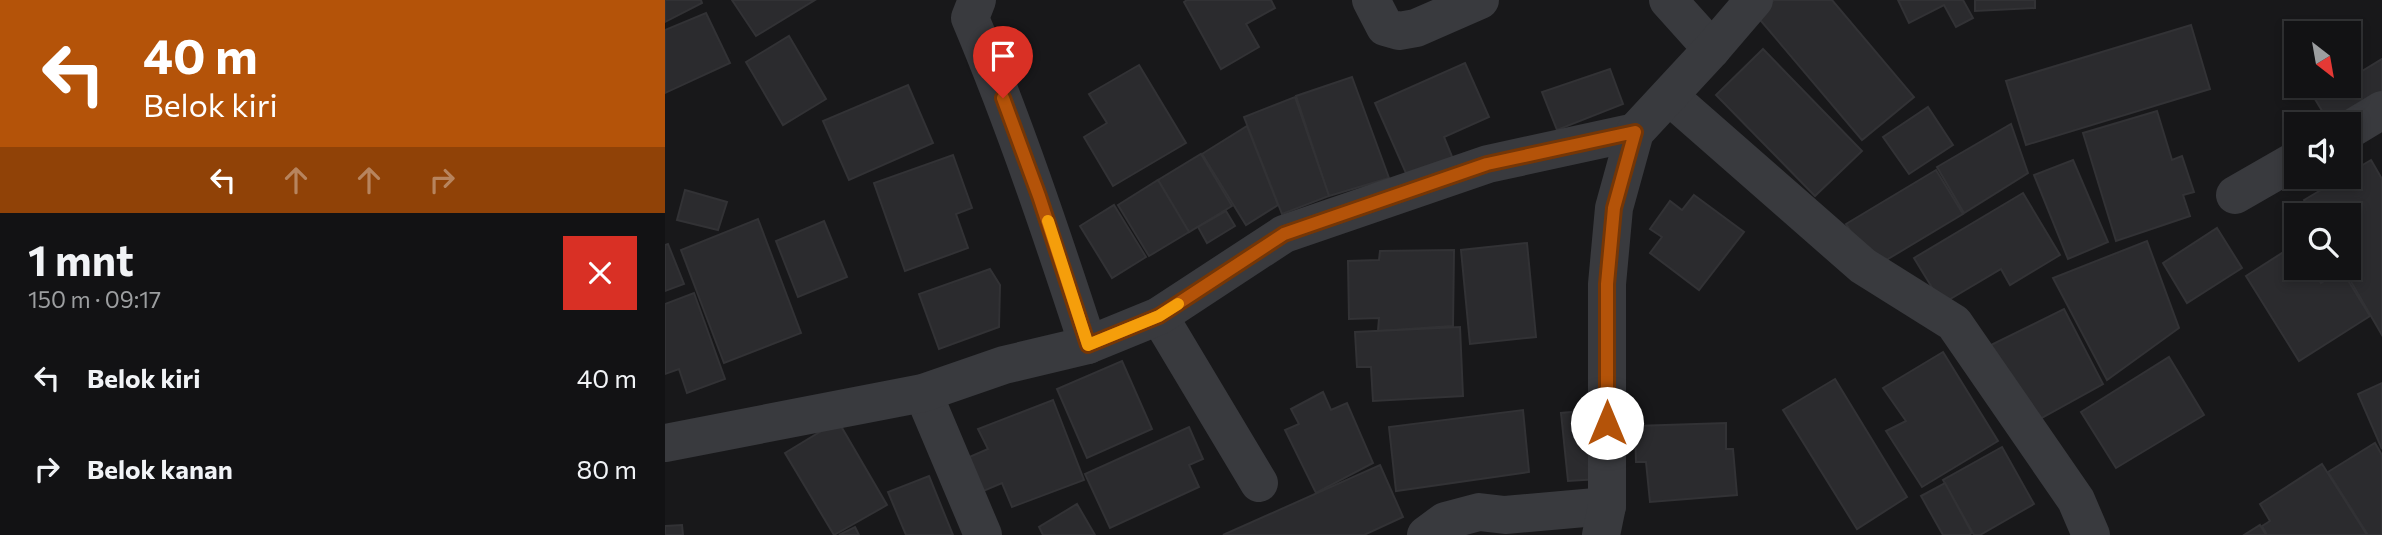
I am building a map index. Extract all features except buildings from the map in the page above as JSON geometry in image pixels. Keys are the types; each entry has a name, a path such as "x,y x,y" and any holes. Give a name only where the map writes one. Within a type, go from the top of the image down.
{"street":[{"path":"977,0 970,18 1039,196 1088,345"},
{"path":"1371,0 1385,27 1399,31 1416,28 1480,0"},
{"path":"1668,0 1712,50"},
{"path":"1426,535 1445,522 1479,512 1604,521 1607,284 1614,208 1635,132 1712,50 1754,0"},
{"path":"1669,96 1863,266 1954,323 2076,500 2091,535"},
{"path":"2361,123 2382,110"},
{"path":"665,443 923,393 1004,365 1088,345 1159,316 1284,234 1487,164 1635,132"},
{"path":"2235,195 2284,167"},
{"path":"1159,316 1259,483"},
{"path":"923,393 983,535"}],"slow traffic":[{"path":"1048,221 1088,345 1159,316 1178,304"}],"route":[{"path":"1003,98 1039,196 1088,345 1159,316 1284,234 1487,164 1635,132 1614,208 1607,284 1607,423"}]}
